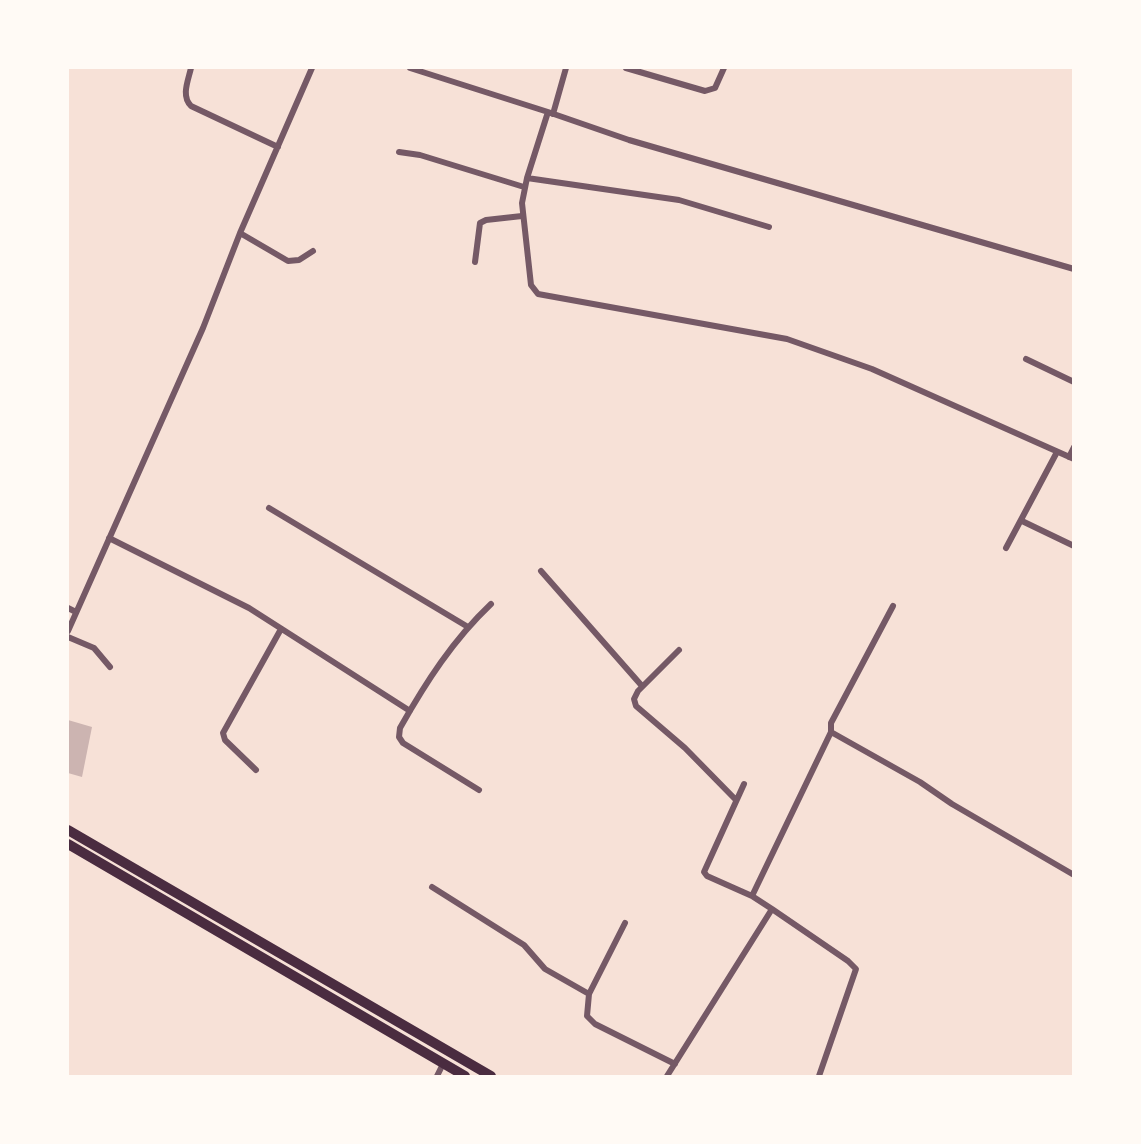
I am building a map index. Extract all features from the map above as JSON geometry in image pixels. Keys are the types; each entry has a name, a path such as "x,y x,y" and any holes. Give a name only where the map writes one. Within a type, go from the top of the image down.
{"highway":[{"path":"68,830 491,1077"},
{"path":"68,843 465,1077"}],"street":[{"path":"191,68 186,101 191,106 278,147"},
{"path":"68,632 203,328 240,232 312,68"},
{"path":"410,68 629,140 1074,269"},
{"path":"566,68 524,187 522,216 527,226 531,285 538,294 787,339 872,369 1071,458 1074,447"},
{"path":"626,68 705,91 715,88 724,68"},
{"path":"399,152 420,155 524,187"},
{"path":"526,178 679,200 769,227"},
{"path":"475,262 480,223 522,216"},
{"path":"240,232 288,261 299,260 312,251"},
{"path":"1026,359 1074,382"},
{"path":"1006,548 1057,452"},
{"path":"269,508 468,627"},
{"path":"1022,521 1074,546"},
{"path":"109,538 213,589 410,711"},
{"path":"541,571 642,686"},
{"path":"479,790 403,743 399,737 400,728 436,668 468,627 491,604"},
{"path":"752,896 831,732 831,723 892,606"},
{"path":"68,608 76,612"},
{"path":"256,770 225,740 223,733 281,629"},
{"path":"68,637 94,648 110,667"},
{"path":"679,651 642,686 634,699 636,706 685,748 736,800"},
{"path":"831,732 920,782 1074,875"},
{"path":"744,784 704,872 707,876 752,896 856,969 819,1077"},
{"path":"432,886 524,945 544,969 589,994"},
{"path":"668,1077 772,909"},
{"path":"625,923 589,994 586,1008 591,1022 675,1064"},
{"path":"437,1077 443,1064"}],"building":[{"path":"68,720 92,727 82,777 68,773"}]}
